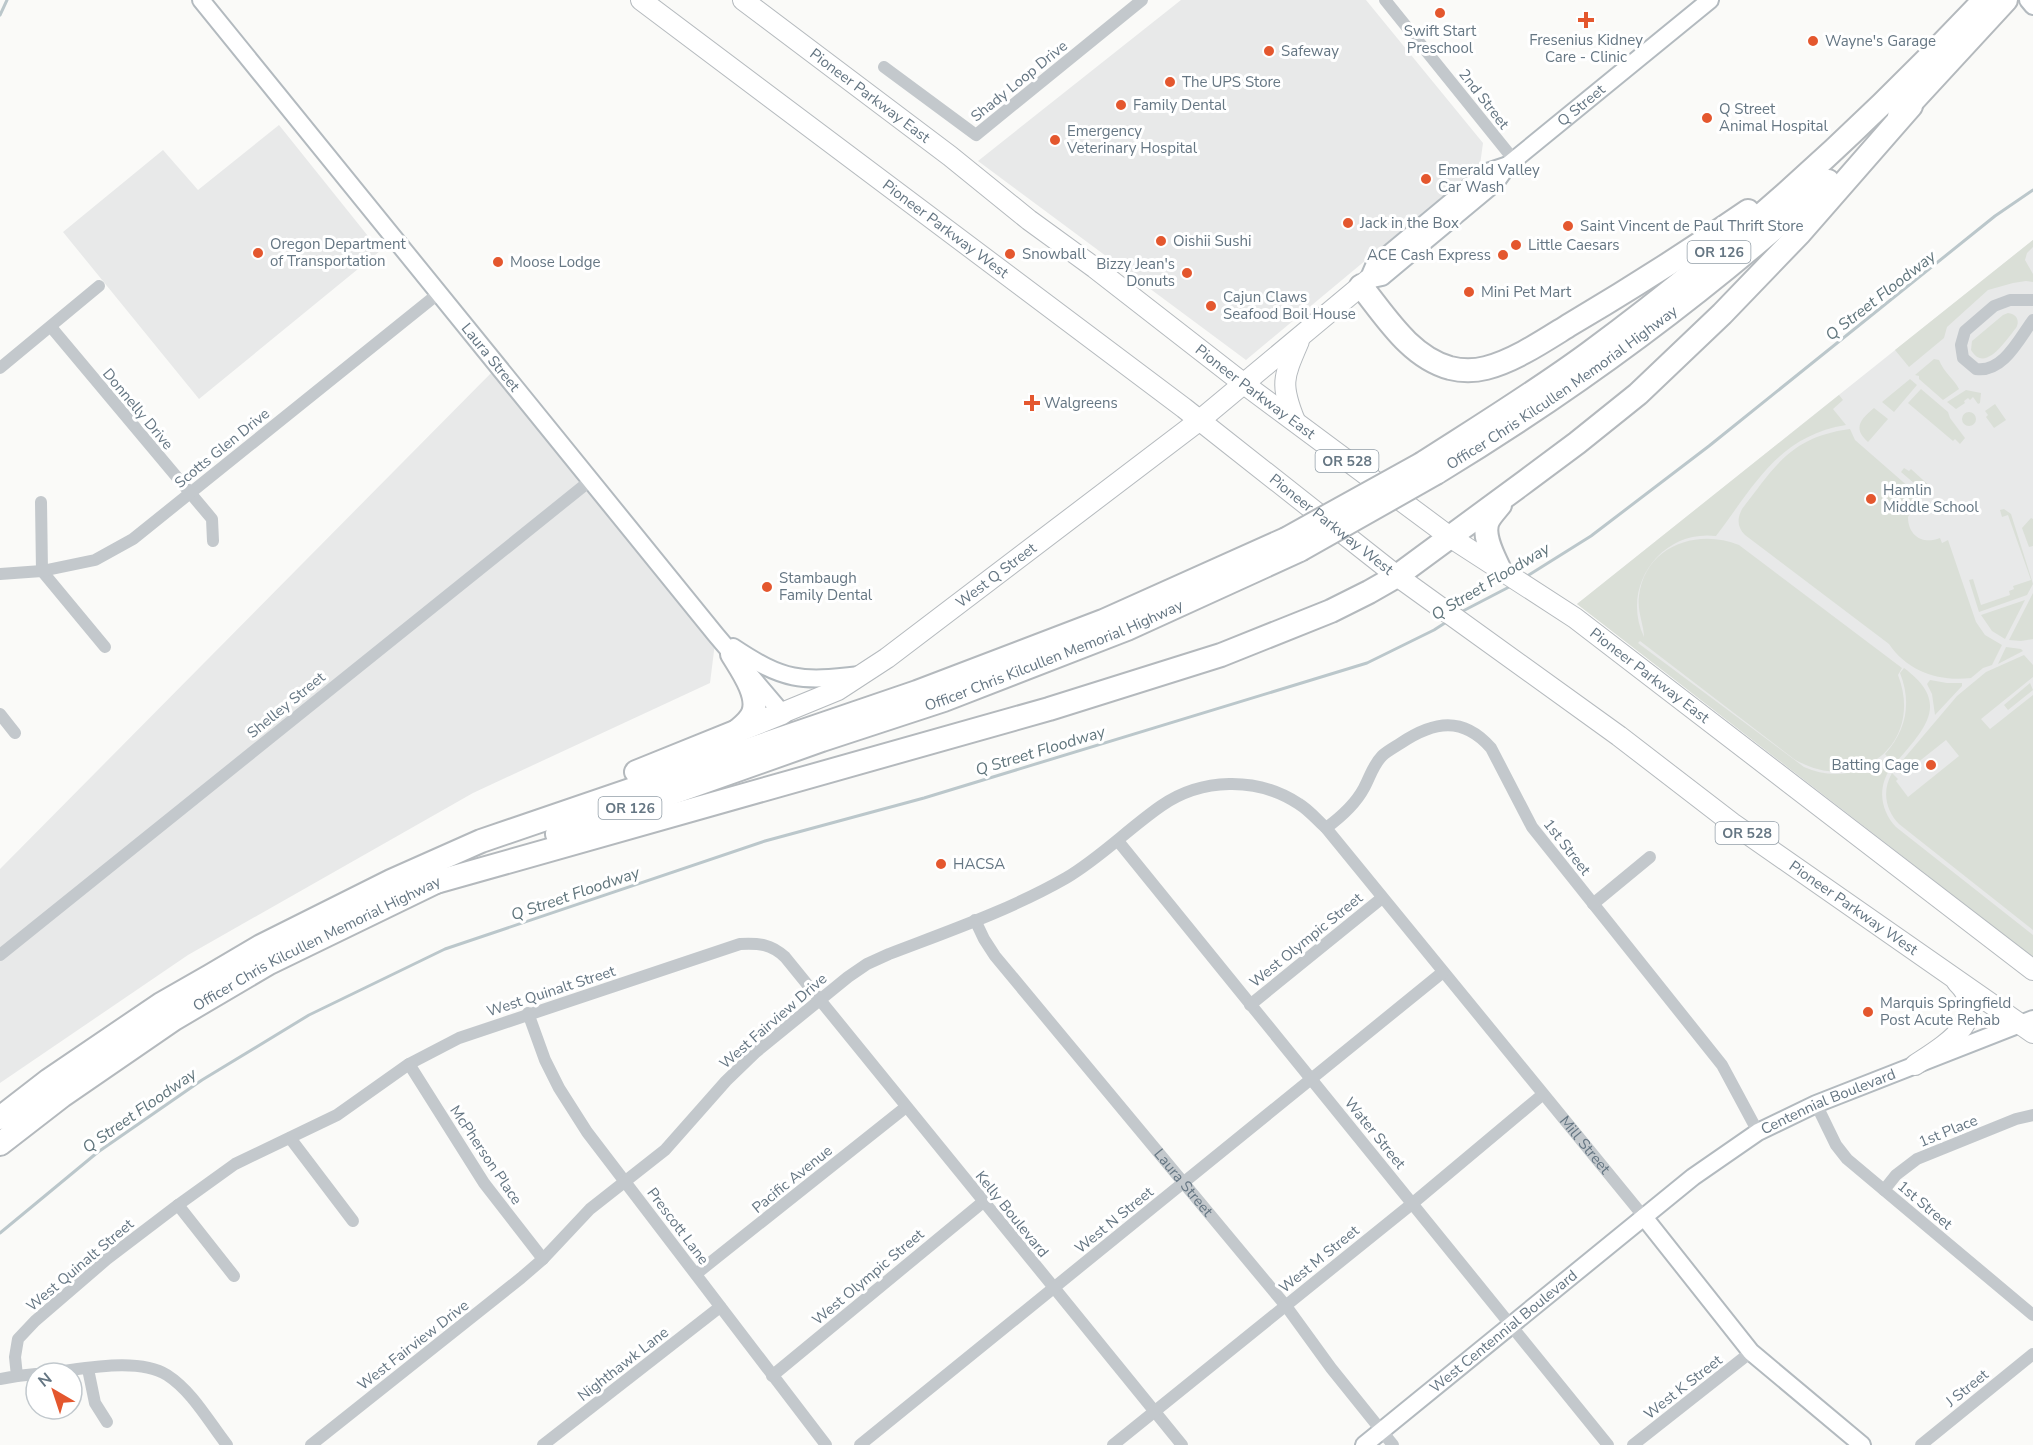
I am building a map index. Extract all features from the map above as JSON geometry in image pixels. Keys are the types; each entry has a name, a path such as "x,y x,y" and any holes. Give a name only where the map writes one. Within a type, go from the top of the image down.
{"highway":[{"name":"Officer Chris Kilcullen Memorial Highway","path":"0,1144 62,1096 174,1019 269,963 429,884 529,844 954,696 1127,629 1293,544 1551,401 1660,323 1789,217 1991,4"},
{"path":"1364,283 1415,350 1432,361 1451,368 1470,371 1501,363 1628,291 1748,212 1903,98"},
{"path":"429,884 1049,709 1221,655 1330,611 1397,576 1577,443 1638,394 1722,314 1800,232 1903,98"},
{"path":"1499,568 1486,530 1488,522 1506,496"},
{"name":"Officer Chris Kilcullen Memorial Highway","path":"0,1118 58,1074 161,1004 261,946 381,886 481,841 917,692 1103,621 1293,544"},
{"path":"732,654 754,702 752,715 736,732"},
{"path":"481,841 541,811 782,714"}],"main road":[{"name":"Pioneer Parkway West","path":"641,0 1200,420 1397,576 1619,736 1732,823 1949,974 2029,1025"},
{"name":"Pioneer Parkway East","path":"743,0 950,156 1029,220 1296,423 1450,537 1575,618 2033,970"},
{"name":"Q Street","path":"1200,420 1364,283"},
{"path":"1296,423 1284,386 1287,370 1301,336"},
{"name":"West Q Street","path":"782,714 838,690 864,674 1200,420"},
{"path":"1916,1065 1951,1039 1967,1022 1970,1012 1968,998 1964,988 1949,974"}],"street":[{"name":"Laura Street","path":"201,0 782,714"},
{"name":"Shady Loop Drive","path":"884,67 975,135 1142,0"},
{"name":"2nd Street","path":"1385,0 1511,163"},
{"name":"Q Street","path":"1364,283 1382,278 1496,182 1511,163 1710,0"},
{"path":"2028,0 2033,6"},
{"path":"0,368 99,286"},
{"name":"Scotts Glen Drive","path":"0,574 42,571 95,560 133,539 439,293"},
{"path":"2033,300 2010,300 1986,312 1970,326 1962,338 1960,345 1963,358 1976,369 1995,367 2002,362 2033,320"},
{"name":"Donnelly Drive","path":"51,327 212,519 213,541"},
{"name":"Shelley Street","path":"0,955 591,480"},
{"path":"41,502 42,571 105,647"},
{"path":"716,635 770,670 789,677 810,680 864,674"},
{"path":"0,714 15,733"},
{"name":"1st Street","path":"1326,828 1354,803 1373,767 1383,755 1413,735 1443,724 1460,725 1482,738 1491,748 1532,827 1722,1065 1758,1132"},
{"name":"West Fairview Drive","path":"312,1445 522,1278 590,1209 665,1150 726,1081 756,1052 867,964 1030,897 1067,877 1118,841 1161,806 1197,789 1232,784 1251,785 1286,796 1299,804 1326,828"},
{"name":"Mill Street","path":"1326,828 1644,1217 1751,1352 1862,1445"},
{"name":"Water Street","path":"1118,841 1608,1445"},
{"path":"1593,904 1650,857"},
{"name":"West Olympic Street","path":"1250,1005 1382,898"},
{"name":"Laura Street","path":"975,920 995,956 1286,1306 1331,1368 1393,1445"},
{"name":"West Quinalt Street","path":"17,1376 15,1357 18,1339 35,1321 107,1259 178,1204 235,1164 337,1115 409,1064 459,1038 528,1013 740,944 760,943 774,947 819,1000"},
{"name":"West N Street","path":"860,1445 1443,972"},
{"name":"Kelly Boulevard","path":"819,1000 1182,1445"},
{"name":"Prescott Lane","path":"528,1013 545,1060 559,1088 587,1132 826,1445"},
{"name":"Centennial Boulevard","path":"1644,1217 1701,1171 1758,1132 1816,1104 2029,1025"},
{"name":"McPherson Place","path":"409,1064 484,1183 543,1259"},
{"name":"West M Street","path":"1113,1445 1413,1203 1542,1095"},
{"name":"1st Street","path":"1816,1104 1836,1145 1847,1159 2033,1315"},
{"name":"Pacific Avenue","path":"696,1274 906,1107"},
{"name":"1st Place","path":"1884,1190 1896,1175 1917,1159 2016,1119 2033,1115"},
{"path":"290,1138 353,1221"},
{"name":"West Olympic Street","path":"772,1376 983,1202"},
{"path":"178,1204 234,1276"},
{"name":"West Centennial Boulevard","path":"1364,1445 1644,1217"},
{"name":"Nighthawk Lane","path":"543,1445 720,1307"},
{"name":"West K Street","path":"1633,1445 1751,1352"},
{"name":"J Street","path":"1921,1445 2033,1354"},
{"path":"84,1369 119,1364 145,1366 167,1374 185,1391 227,1445"},
{"path":"88,1369 95,1403 107,1422"},
{"path":"0,1378 24,1375"}],"shaded area":[{"path":"1181,0 1366,0 1483,143 1480,165 1246,360 978,161"},
{"path":"279,125 380,251 199,399 63,232 163,150 198,190"},
{"name":"Hamlin Middle School","path":"2033,240 2033,957 1577,604"},
{"path":"2033,240 2033,247 2027,253 2025,260 2033,274 2033,282 2013,283 1988,290 1947,327 1944,338 1909,367 1895,350"},
{"path":"2008,313 2017,318 2016,328 2001,347 1989,357 1977,356 1971,350 1972,341"},
{"path":"1934,359 1939,360 1959,389 1943,400 1919,379 1919,376 1915,375"},
{"path":"498,366 716,635 710,683 473,793 188,955 0,1083 0,869"},
{"path":"1910,379 1917,385 1894,412 1882,402"},
{"path":"1921,389 1948,412 1965,438 1960,444 1955,439 1953,441 1908,403"},
{"path":"1966,390 1981,393 1980,403 1978,404 1973,397 1970,400 1968,398 1956,409 1947,402"},
{"path":"1839,395 1843,400 1833,409 1846,425 1822,431 1802,440 1785,452 1756,482 1716,536 1696,536 1678,542 1662,553 1690,540 1723,540 1739,545 1902,668 1898,675 1904,700 1902,723 1894,742 1880,757 1862,767 1841,772 1818,769 1794,759 1640,641 1638,643 1804,767 1824,773 1844,774 1863,769 1881,759 1890,769 1883,784 1882,800 1891,821 2033,935 2033,957 1577,604","holes":["1643,579 1639,607 1644,637 1638,618 1637,599"]},
{"path":"1995,404 2006,420 1994,428 1986,417 1988,415 1985,411"},
{"path":"1874,408 1888,419 1868,442 1859,428 1865,416"},
{"path":"1966,412 1972,412 1976,419 1972,426 1966,426 1962,422 1962,416"},
{"path":"1850,429 1855,440 1918,495 1913,500 1917,503 1908,517 1911,529 1922,539 1940,538 1942,543 1948,540 1976,622 1985,635 2002,645 1992,665 1983,668 1971,678 1947,678 1914,668 1889,644 1740,529 1739,516 1742,509 1787,455 1813,439"},
{"path":"1904,468 1909,471 1911,469 1934,490 1929,496 1901,472"},
{"path":"2004,509 2011,514 2033,584 2027,595 1979,612 1969,580 1973,579 1981,605 2010,595 2009,591 2014,589 2013,586 2031,580 2008,515 2002,517 2000,510"},
{"path":"2031,518 2033,519 2033,546 2029,547 2022,528"},
{"path":"2033,593 2033,639 2009,640"},
{"path":"2025,600 2005,639 1992,631 1981,615"},
{"path":"2006,647 2023,651 1998,664"},
{"path":"2024,655 2033,665 2033,677 1981,719 1990,729 2033,695 2033,930 1899,824 1886,800 1887,786 1892,773 1908,797 1959,756 1946,740 1902,775 1896,768 1957,696 1986,672"},
{"path":"1904,668 1919,681 1927,693 1930,705 1923,728 1894,765 1885,754 1898,736 1905,716 1906,695 1900,673"},
{"path":"1930,680 1962,683 1962,686 1935,715 1932,694 1927,684"},
{"path":"2030,683 2033,690 2008,710 2004,705"}],"waterway":[{"path":"0,15 7,0"},
{"name":"Q Street Floodway","path":"1524,578 1591,536 1709,446 1995,216 2033,190"},
{"name":"Q Street Floodway","path":"1461,612 1511,586"},
{"name":"Q Street Floodway","path":"0,1233 98,1152 202,1080 309,1015 445,949 765,841 924,798 1367,663 1448,621"}],"place":[{"name":"Swift Start Preschool","path":"1440,13"},
{"name":"Fresenius Kidney Care - Clinic","path":"1586,20"},
{"name":"Wayne's Garage","path":"1813,41"},
{"name":"Safeway","path":"1269,51"},
{"name":"The UPS Store","path":"1170,82"},
{"name":"Family Dental","path":"1121,105"},
{"name":"Q Street Animal Hospital","path":"1707,118"},
{"name":"Emergency Veterinary Hospital","path":"1055,140"},
{"name":"Emerald Valley Car Wash","path":"1426,179"},
{"name":"Jack in the Box","path":"1348,223"},
{"name":"Saint Vincent de Paul Thrift Store","path":"1568,226"},
{"name":"Oishii Sushi","path":"1161,241"},
{"name":"Little Caesars","path":"1516,245"},
{"name":"Oregon Department of Transportation","path":"258,253"},
{"name":"Snowball","path":"1010,254"},
{"name":"ACE Cash Express","path":"1503,255"},
{"name":"Moose Lodge","path":"498,262"},
{"name":"Bizzy Jean's Donuts","path":"1187,273"},
{"name":"Mini Pet Mart","path":"1469,292"},
{"name":"Cajun Claws Seafood Boil House","path":"1211,306"},
{"name":"Walgreens","path":"1032,403"},
{"name":"Hamlin Middle School","path":"1871,499"},
{"name":"Stambaugh Family Dental","path":"767,587"},
{"name":"Batting Cage","path":"1931,765"},
{"name":"HACSA","path":"941,864"},
{"name":"Marquis Springfield Post Acute Rehab","path":"1868,1012"}]}
